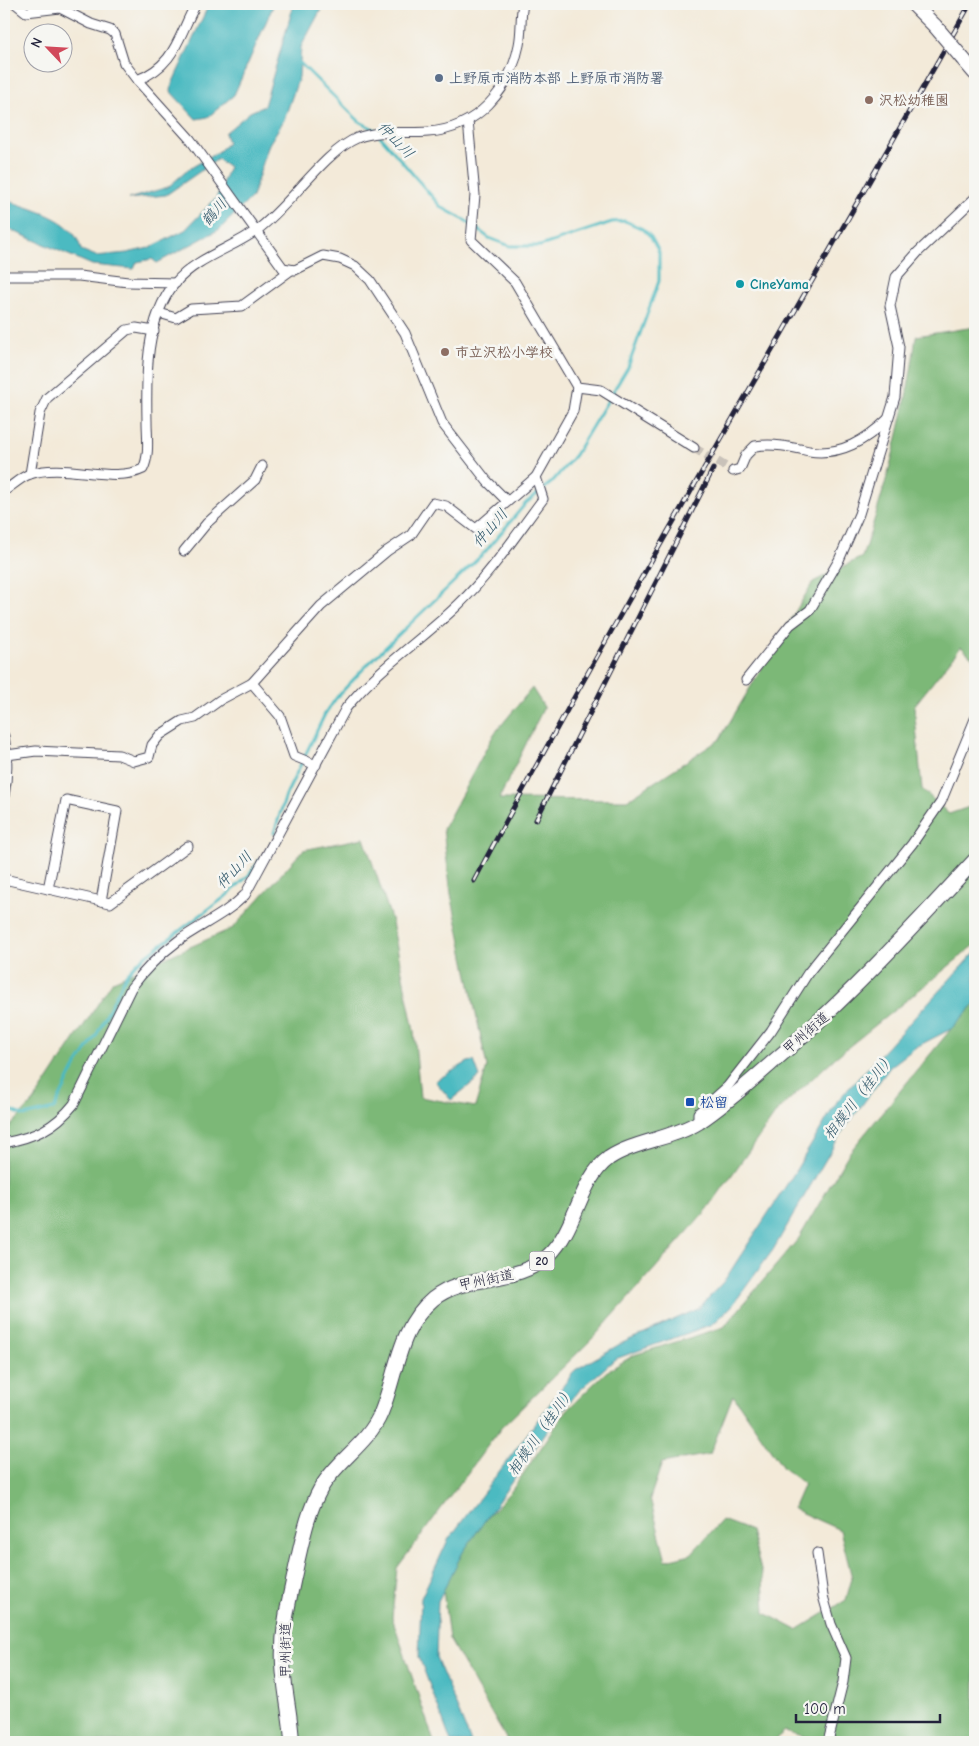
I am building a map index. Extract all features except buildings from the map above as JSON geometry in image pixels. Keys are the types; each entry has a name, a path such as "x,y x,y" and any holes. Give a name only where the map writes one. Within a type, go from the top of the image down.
{"highway":[{"path":"913,4 935,26 975,73"},
{"name":"甲州街道","path":"292,1742 283,1667 283,1626 307,1521 318,1494 332,1472 364,1442 374,1427 382,1412 402,1344 420,1311 442,1292 459,1284 512,1276 537,1265 557,1246 566,1234 591,1178 609,1158 679,1132 698,1122 736,1094 854,990 975,860"}],"street":[{"path":"16,4 26,12 60,8 92,24 110,30 114,34 124,63 136,80 190,139 283,268 295,270 323,256 340,258 355,266 370,280 405,333 431,391 442,423 487,481 508,501"},
{"path":"136,80 150,74 173,54 196,4"},
{"path":"4,491 30,474 49,470 128,474 143,469 147,456 146,383 154,331 158,314 176,283 200,262 257,230 341,148 357,138 372,133 388,131 429,132 468,121 489,105 501,92 519,46 523,4"},
{"path":"7,755 36,751 119,755 134,762 149,757 152,745 167,730 182,721 195,718 220,700 252,683 321,606 387,551 411,535 433,503 446,506 476,529 536,477 573,410 577,387 515,282 470,240 475,195 468,121"},
{"path":"746,680 790,625 810,610 839,560 859,514 890,417 899,362 899,347 890,313 896,277 918,252 975,198"},
{"path":"158,314 176,318 191,309 242,306 291,270"},
{"path":"4,276 79,276 128,282 176,283"},
{"path":"30,474 40,412 47,398 127,330 136,328 154,331"},
{"path":"577,387 601,390 694,448"},
{"path":"733,470 740,469 746,455 755,446 781,446 820,452 832,451 860,442 890,417"},
{"path":"184,551 207,523 255,480 262,466"},
{"path":"4,1143 29,1138 61,1121 74,1104 131,988 144,971 159,956 179,941 222,915 244,895 340,718 361,690 458,606 480,583 543,499 536,477"},
{"path":"252,683 280,716 294,756 316,765"},
{"path":"698,1122 698,1113 728,1086 771,1031 808,973 912,844 941,802 975,719"},
{"path":"4,736 8,775 4,796"},
{"path":"48,889 66,800 117,811 101,901"},
{"path":"4,879 110,903 188,846"},
{"path":"817,1553 823,1596 831,1624 846,1658 843,1682 828,1742"}],"green space":[{"path":"975,327 975,660 961,647 914,706 922,789 949,814 975,805 975,945 836,1057 778,1110 707,1210 594,1337 501,1428 397,1568 392,1617 434,1742 4,1742 4,1133 34,1101 113,981 233,928 303,850 364,838 391,918 414,1031 420,1097 475,1107 487,1067 451,894 443,829 494,734 532,688 544,707 499,799 627,800 719,740 813,582 862,557 895,448 916,336"},
{"path":"975,1004 975,1742 825,1742 785,1731 772,1742 508,1742 449,1639 443,1590 459,1548 512,1490 567,1410 606,1372 634,1355 724,1327 799,1238 849,1153 951,1029","holes":["733,1395 783,1468 804,1484 793,1509 840,1530 852,1578 846,1600 797,1630 765,1613 763,1578 751,1531 722,1520 691,1554 666,1560 650,1498 662,1463 710,1454"]}],"water":[{"path":"209,4 274,4 234,95 208,117 196,119 171,92 172,84"},
{"name":"鶴川","path":"294,4 324,4 301,47 299,77 284,120 269,144 252,197 220,229 157,263 152,259 137,262 134,269 92,265 4,227 4,199 39,211 61,222 77,239 81,250 96,256 127,253 149,248 185,230 216,198 229,167 218,159 166,195 128,199 168,187 189,169 218,152 228,143 225,133 250,112 264,106"},
{"name":"相模川（桂川）","path":"975,952 975,1004 951,1029 916,1047 890,1067 840,1135 773,1250 732,1306 713,1324 615,1359 579,1391 554,1421 463,1552 438,1601 436,1657 471,1742 451,1742 419,1657 421,1598 448,1540 575,1370 620,1344 698,1309 724,1281 793,1175 838,1100"},
{"path":"474,1061 480,1077 451,1100 435,1081 468,1062"}],"waterway":[{"name":"仲山川","path":"274,833 286,795 325,714 337,697 367,665 485,552 526,503 552,482 575,455 628,367 659,281 659,252 651,237 643,229 625,221 612,222 540,246 510,246 489,238 468,222 441,207 374,129 360,122 298,61"},
{"name":"仲山川","path":"4,1107 24,1116 54,1109 74,1069 96,1036 126,975 139,961 225,897 249,875 260,860"}],"tunnel":[{"path":"694,448 733,471"}],"railway":[{"path":"474,881 657,550 970,4"},
{"path":"536,820 713,469"}],"place":[{"name":"上野原市消防本部 上野原市消防署","path":"439,78"},
{"name":"沢松幼稚園","path":"869,100"},
{"name":"CineYama","path":"740,284"},
{"name":"市立沢松小学校","path":"445,352"},
{"name":"松留","path":"690,1102"}]}
